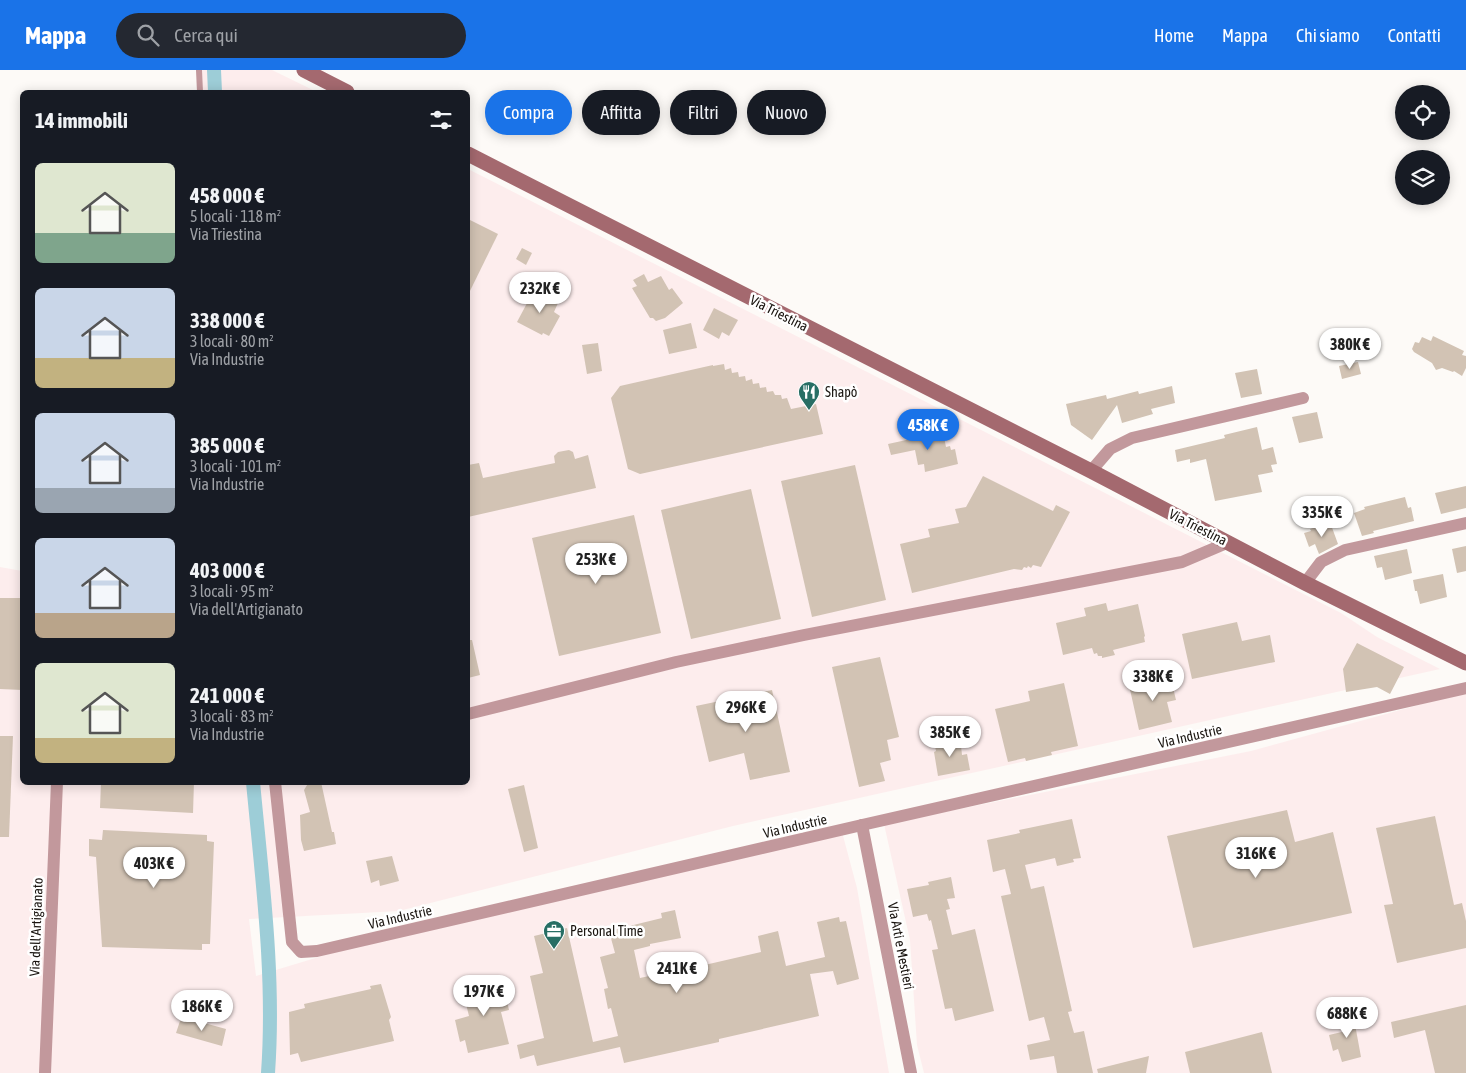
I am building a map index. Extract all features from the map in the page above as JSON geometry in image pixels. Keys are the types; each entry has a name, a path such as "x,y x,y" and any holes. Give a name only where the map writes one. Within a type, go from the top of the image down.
{"main road":[{"path":"304,70 343,90"},
{"name":"Via Triestina","path":"470,155 1091,471 1305,583 1466,663"}],"street":[{"path":"1091,471 1110,449 1132,438 1303,398"},
{"path":"1305,583 1321,562 1345,550 1466,523"},
{"path":"470,714 740,648 1182,562 1229,542"},
{"name":"Via Industrie","path":"275,785 292,942 301,952 317,951 1466,688"},
{"name":"Via dell'Artigianato","path":"45,1073 57,785"},
{"name":"Via Arti e Mestieri","path":"862,826 911,1073"}],"lane":[{"path":"199,70 200,90"}],"shaded area":[{"path":"199,70 272,70 313,90 199,90"},
{"path":"470,170 1341,613 1377,637 1440,669 733,826 399,911 249,919 256,976 365,943 842,832 857,888 889,1073 0,1073 0,567 20,571 20,785 470,785"},
{"path":"1466,692 1466,1073 924,1073 917,1045 910,940 884,824 1251,751"}],"building":[{"path":"470,220 498,234 470,291"},
{"path":"522,248 532,253 526,265 516,259"},
{"path":"644,274 648,282 661,276 669,290 672,288 683,303 665,318 656,321 650,318 632,288 637,286 633,280"},
{"path":"534,290 558,303 554,312 560,316 549,336 543,333 542,335 517,322"},
{"path":"714,308 738,320 729,336 722,332 719,339 703,330"},
{"path":"691,323 697,348 669,354 663,330"},
{"path":"1433,336 1464,351 1462,355 1466,356 1466,368 1462,376 1454,371 1442,368 1436,370 1432,363 1414,352 1412,349 1415,342 1419,343 1422,337 1431,341"},
{"path":"598,343 602,371 587,374 582,345"},
{"path":"1358,362 1361,374 1342,379 1339,366"},
{"path":"724,364 725,370 731,368 732,373 738,372 739,377 745,376 746,381 752,379 753,384 759,383 760,388 766,387 767,392 773,391 775,395 781,395 782,399 787,398 791,409 816,404 823,434 640,474 628,469 611,398 620,386"},
{"path":"1257,369 1262,394 1241,398 1235,373"},
{"path":"1172,386 1175,403 1151,409 1153,414 1122,423 1117,405 1092,440 1071,425 1066,404 1106,395 1107,399 1138,391 1139,394"},
{"path":"1317,412 1323,438 1299,443 1292,417"},
{"path":"1257,427 1262,450 1273,447 1277,464 1271,465 1273,472 1258,475 1262,492 1215,501 1206,459 1190,463 1190,459 1177,462 1175,450 1225,438 1224,435"},
{"path":"943,432 946,447 950,446 951,450 955,449 958,464 925,472 924,464 918,465 915,450 891,455 888,444"},
{"path":"569,450 573,452 575,459 588,455 596,488 470,517 470,465 479,463 483,478 555,463 554,456 558,452"},
{"path":"855,465 886,600 812,617 781,481"},
{"path":"983,476 1053,511 1056,505 1070,512 1041,567 1033,565 1031,568 1028,566 1022,570 1014,569 912,593 900,544 930,537 928,529 959,523 955,509 966,507"},
{"path":"1466,486 1466,508 1441,514 1435,493"},
{"path":"751,489 781,619 691,639 661,510"},
{"path":"1405,497 1408,508 1411,507 1414,521 1373,531 1374,533 1362,536 1354,513 1365,509 1364,507"},
{"path":"634,515 661,633 559,656 532,538"},
{"path":"1330,522 1338,544 1319,554 1315,544 1309,547 1304,533"},
{"path":"1466,546 1466,571 1457,573 1452,549"},
{"path":"1407,549 1412,573 1385,580 1382,567 1377,568 1374,556"},
{"path":"1443,574 1447,597 1420,604 1413,580"},
{"path":"0,598 20,598 20,690 0,689"},
{"path":"1106,603 1108,611 1138,604 1145,642 1113,650 1115,655 1102,658 1097,653 1094,654 1092,648 1063,655 1056,623 1086,616 1084,608"},
{"path":"1237,622 1242,641 1270,635 1275,662 1192,679 1182,634"},
{"path":"470,640 472,640 480,675 470,678"},
{"path":"1357,643 1404,667 1390,694 1377,687 1346,692 1343,669"},
{"path":"880,657 899,737 887,740 891,760 880,763 885,781 859,787 832,667"},
{"path":"1170,675 1176,700 1167,702 1172,722 1139,730 1129,685"},
{"path":"1064,683 1078,746 1051,752 1052,755 1026,761 1025,758 1008,762 995,709 1030,701 1028,691"},
{"path":"772,690 790,772 750,780 744,753 709,762 696,706"},
{"path":"0,736 13,736 9,837 0,837"},
{"path":"955,738 957,747 961,746 962,755 967,754 970,770 938,776 934,742"},
{"path":"101,785 194,785 193,813 100,808"},
{"path":"307,785 322,785 336,844 304,851 301,840 300,815 310,812 304,790"},
{"path":"524,785 538,848 524,852 508,789"},
{"path":"1287,810 1295,842 1333,832 1352,913 1193,948 1167,836"},
{"path":"1435,816 1454,905 1462,903 1466,921 1466,948 1397,963 1384,905 1393,904 1376,828"},
{"path":"1072,819 1081,858 1073,859 1074,862 1057,866 1055,858 1025,865 1031,889 1044,886 1072,1011 1068,1012 1074,1033 1084,1031 1093,1073 1057,1073 1054,1056 1030,1060 1027,1045 1050,1040 1044,1017 1029,1021 1001,896 1011,894 1005,869 993,872 987,840 1020,833 1019,830"},
{"path":"103,830 207,835 207,841 214,842 210,944 202,944 202,950 102,947 96,857 89,856 89,839 102,840"},
{"path":"392,856 399,881 380,886 379,880 371,883 366,861"},
{"path":"951,877 955,898 947,899 950,909 946,910 952,935 975,929 994,1011 955,1021 952,1008 945,1009 932,950 938,949 931,920 929,921 927,914 913,917 907,889 929,885 928,882"},
{"path":"675,910 681,938 650,944 650,946 634,950 640,978 663,973 663,976 696,968 695,966 761,952 758,936 778,931 786,966 825,957 817,922 839,917 840,922 846,921 859,979 837,985 833,971 810,974 819,1016 719,1039 719,1042 624,1063 620,1047 537,1066 534,1055 520,1059 517,1045 544,1038 530,976 543,973 534,936 567,928 593,1042 618,1036 611,1008 608,1009 604,989 608,988 600,957 615,953 609,931 662,918 661,913"},
{"path":"502,979 509,1010 501,1012 509,1044 468,1053 465,1040 460,1042 455,1020 469,1016 462,988"},
{"path":"381,984 391,1017 389,1020 394,1041 301,1062 298,1053 290,1055 289,1012 305,1008 304,1004 371,989 370,986"},
{"path":"1466,1005 1466,1073 1435,1073 1425,1030 1394,1038 1391,1022"},
{"path":"1352,1008 1361,1057 1342,1062 1338,1049 1333,1051 1329,1035 1346,1031 1341,1010"},
{"path":"186,1018 226,1029 222,1046 176,1033 180,1021 185,1022"},
{"path":"1262,1032 1272,1073 1190,1073 1185,1052"},
{"path":"1149,1056 1146,1073 1098,1073 1097,1069"}],"waterway":[{"path":"214,70 215,90"},
{"path":"253,785 269,964 270,1037 268,1073"}],"place":[{"name":"Shapò","path":"809,411"},
{"name":"Personal Time","path":"554,950"}]}
